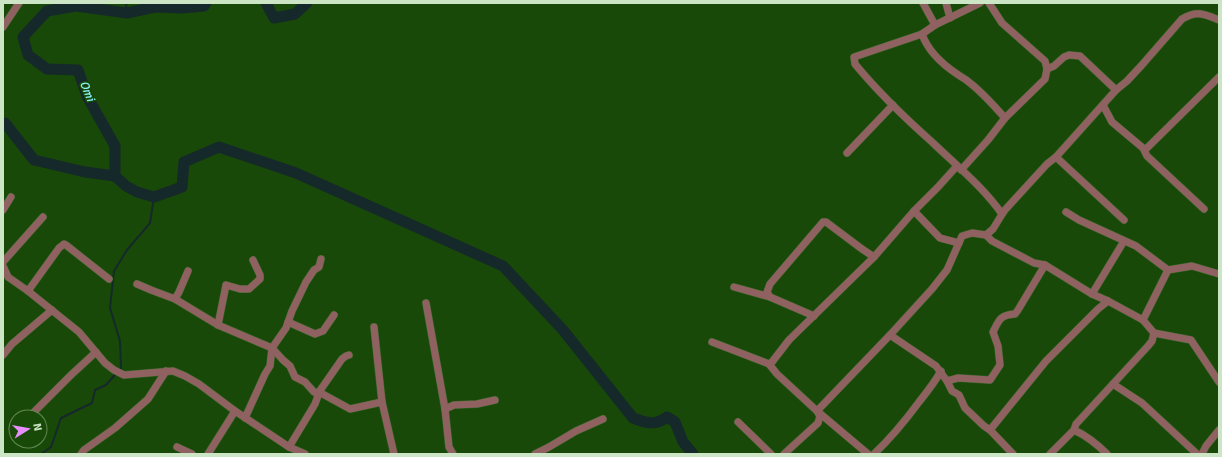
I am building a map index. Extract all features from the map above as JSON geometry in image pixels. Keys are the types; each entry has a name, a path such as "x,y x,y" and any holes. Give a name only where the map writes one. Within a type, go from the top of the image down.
{"street":[{"path":"3,27 19,3"},
{"path":"923,3 935,25"},
{"path":"946,3 950,18"},
{"path":"980,3 935,25 922,34 854,57 855,64 893,105 994,202 1002,214 1004,211"},
{"path":"769,364 789,340 874,257 914,211 988,140 1005,118 1045,79 1047,68 1045,61 1002,23 989,3"},
{"path":"986,235 993,229 1004,211 1047,164 1056,157 1116,90 1132,76 1182,19 1189,15 1201,13 1219,20"},
{"path":"922,34 936,57 955,73 970,82 1005,118"},
{"path":"1047,68 1054,66 1069,54 1080,56 1116,90"},
{"path":"1145,150 1219,77"},
{"path":"847,153 893,105"},
{"path":"1103,105 1112,122 1145,150 1147,156 1204,209"},
{"path":"1056,157 1124,220"},
{"path":"3,210 11,196"},
{"path":"914,211 940,238 959,243"},
{"path":"1066,212 1079,220 1136,246 1168,270 1192,266 1219,274"},
{"path":"3,262 43,217"},
{"path":"770,297 767,292 770,284 823,222 826,222 874,257"},
{"path":"817,410 932,290 947,270 962,236 972,233 986,235 992,241 1034,263 1045,265 1092,294 1143,320 1154,333 1191,340 1219,382"},
{"path":"1092,294 1124,241"},
{"path":"28,291 59,248 64,244 109,280"},
{"path":"245,418 270,366 272,348 286,328 300,293 314,270 319,267 321,259"},
{"path":"218,325 226,285 240,289 249,289 260,279 260,275 253,260"},
{"path":"947,381 958,378 990,380 1000,365 998,346 993,332 999,319 1007,315 1015,314 1045,265"},
{"path":"3,266 6,280 28,291 79,332 105,363 114,370 124,375 173,370 199,384 235,411 289,447 305,454"},
{"path":"1143,320 1168,270"},
{"path":"175,299 188,271"},
{"path":"137,284 175,299 218,325 272,348 290,366 295,377 305,382 314,392 318,393 315,404 289,447"},
{"path":"734,287 770,297 814,316"},
{"path":"990,430 1046,361 1098,309 1108,301"},
{"path":"426,303 445,409 449,447 452,454"},
{"path":"3,355 12,344 52,310"},
{"path":"288,322 315,334 322,331 334,315"},
{"path":"374,327 382,402 394,454"},
{"path":"1050,454 1074,430 1076,424 1148,346 1154,333"},
{"path":"890,335 936,366 941,371 952,391 959,395 965,408 990,430 1013,454"},
{"path":"712,342 769,364 777,374 868,454"},
{"path":"37,409 96,352"},
{"path":"349,356 342,359 319,392 350,409 382,402"},
{"path":"81,454 84,450 115,428 148,399 166,371"},
{"path":"874,454 903,424 941,371"},
{"path":"1113,384 1142,403 1197,454"},
{"path":"445,409 454,405 477,404 495,400"},
{"path":"784,454 818,423 820,416 817,410"},
{"path":"208,454 235,411"},
{"path":"535,454 576,431 604,419"},
{"path":"738,422 771,454"},
{"path":"1074,430 1086,435 1107,454"},
{"path":"1202,454 1206,446 1219,430"},
{"path":"177,447 192,454"}],"waterway":[{"path":"126,3 127,13"},
{"name":"Omi","path":"3,123 5,123 34,160 85,172 115,176 115,146 87,96 78,70 47,69 28,55 23,37 47,11 76,6 127,13 155,7 182,8 204,6 206,3"},
{"name":"Omi","path":"266,3 274,18 295,14 307,3"},
{"path":"115,176 126,186 137,192 154,197 182,187 184,162 219,147 296,173 503,266 563,330 633,418 654,423 667,417 675,422 683,442 693,454"},
{"path":"41,454 51,447 61,418 92,403 95,390 106,385 121,368 120,341 110,308 114,271 127,250 150,223 154,197"}]}
